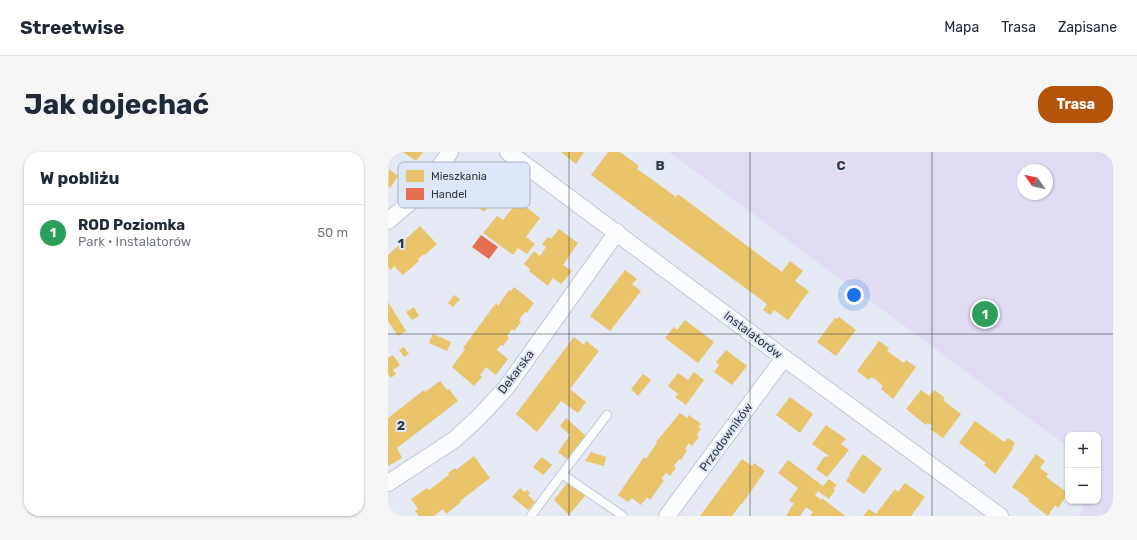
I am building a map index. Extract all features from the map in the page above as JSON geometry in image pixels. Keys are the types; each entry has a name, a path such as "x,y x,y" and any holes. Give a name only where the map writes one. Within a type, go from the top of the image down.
{"street":[{"path":"443,162 450,152"},
{"name":"Instalatorów","path":"508,152 522,162"},
{"name":"Instalatorów","path":"530,168 784,358 1000,516"},
{"path":"388,221 403,208"},
{"name":"Dekarska","path":"388,483 454,440 506,388 617,232"},
{"name":"Przodowników","path":"667,516 784,358"}],"lane":[{"path":"531,516 608,415"},
{"path":"562,474 623,516"}],"shaded area":[{"path":"669,152 1113,152 1113,498 1107,516 1078,516 1085,504 1101,504 1101,476 1103,473 1101,472 1101,432 1065,432 1065,445"}],"building: Mieszkania":[{"path":"403,152 423,152 416,161"},
{"path":"561,152 584,152 576,164"},
{"path":"608,152 620,152 639,166 637,169 676,197 678,194 782,272 790,261 803,271 795,281 809,291 788,320 774,310 770,315 763,310 767,304 591,175"},
{"path":"389,169 398,176 390,188 388,186"},
{"path":"478,208 487,208 484,212"},
{"path":"512,208 527,208 540,218 526,237 535,244 527,254 518,248 513,255 483,233 497,216 503,220"},
{"path":"420,226 437,244 418,259 419,261 403,275 394,266 391,270 388,267 388,255"},
{"path":"559,229 578,243 563,265 572,271 561,284 553,278 548,286 529,271 530,269 524,264 534,251 540,256 546,247 542,244 548,237 551,239"},
{"path":"625,270 637,279 632,284 641,291 610,331 590,316"},
{"path":"514,287 534,303 527,313 525,312 519,320 521,322 514,331 512,329 507,336 509,338 503,346 501,345 497,350 508,359 496,375 486,367 480,375 482,377 474,386 452,367 465,349 463,348 496,303 498,306 509,290 511,291"},
{"path":"454,295 460,299 453,307 448,303"},
{"path":"388,302 406,331 398,336 388,321"},
{"path":"414,307 419,316 412,320 406,312"},
{"path":"839,317 856,330 836,356 817,342 835,318 837,319"},
{"path":"685,320 714,342 698,363 665,338 674,327 677,330"},
{"path":"433,334 451,342 447,351 429,343"},
{"path":"574,337 584,345 586,341 599,351 570,389 586,402 578,413 561,401 537,432 516,414"},
{"path":"879,341 889,348 887,351 904,363 906,360 916,367 893,399 881,389 883,386 875,379 871,377 869,380 857,371"},
{"path":"404,347 409,354 404,357 399,350"},
{"path":"726,350 747,366 732,385 714,372 719,365 716,362"},
{"path":"393,355 400,365 393,370 396,374 391,378 388,374 388,358"},
{"path":"694,372 704,380 686,405 675,397 678,394 668,386 678,373 688,380"},
{"path":"643,374 651,380 638,396 631,389"},
{"path":"440,381 447,390 449,389 458,401 397,448 402,458 388,466 388,418 424,390 425,392"},
{"path":"921,390 929,396 934,390 945,398 943,400 961,414 943,438 930,429 933,426 928,423 926,425 906,409"},
{"path":"790,397 813,414 800,433 776,415"},
{"path":"680,413 687,418 689,415 701,424 698,427 701,429 697,435 699,437 692,446 689,443 685,449 687,450 681,460 679,459 674,466 676,468 670,476 666,473 661,479 664,480 650,500 647,497 641,505 632,498 628,502 618,495 644,457 646,459 657,443 656,442"},
{"path":"566,418 586,436 567,459 558,452 570,435 560,426"},
{"path":"975,421 1004,442 1008,438 1015,443 1012,448 1013,449 995,474 984,465 986,463 959,443"},
{"path":"826,425 846,439 841,444 849,450 827,477 816,469 825,456 829,456 812,444"},
{"path":"591,452 606,457 604,466 585,461"},
{"path":"863,454 882,469 864,494 846,481"},
{"path":"1036,454 1045,461 1040,468 1048,474 1046,477 1065,491 1065,498 1058,508 1055,505 1048,516 1028,501 1029,499 1012,487"},
{"path":"474,456 490,478 446,514 443,509 434,516 419,516 415,511 418,509 411,499 427,488 429,490 449,475 448,473 455,468 456,470"},
{"path":"542,457 552,465 543,475 533,467"},
{"path":"742,459 752,466 754,463 765,471 742,504 732,516 700,516"},
{"path":"788,460 823,486 829,479 837,485 833,489 835,490 829,499 818,491 815,495 821,500 822,498 845,516 810,516 813,512 806,507 800,516 786,516 794,503 789,501 798,488 778,473"},
{"path":"568,482 585,496 569,515 554,500"},
{"path":"905,483 925,497 911,516 863,516 869,509 876,514 895,489 898,492"},
{"path":"520,488 524,492 527,490 530,493 528,495 535,502 528,510 512,497"}],"building: Handel":[{"path":"481,235 498,247 489,259 472,247"}],"place":[{"name":"ROD Poziomka","path":"985,314"}]}
